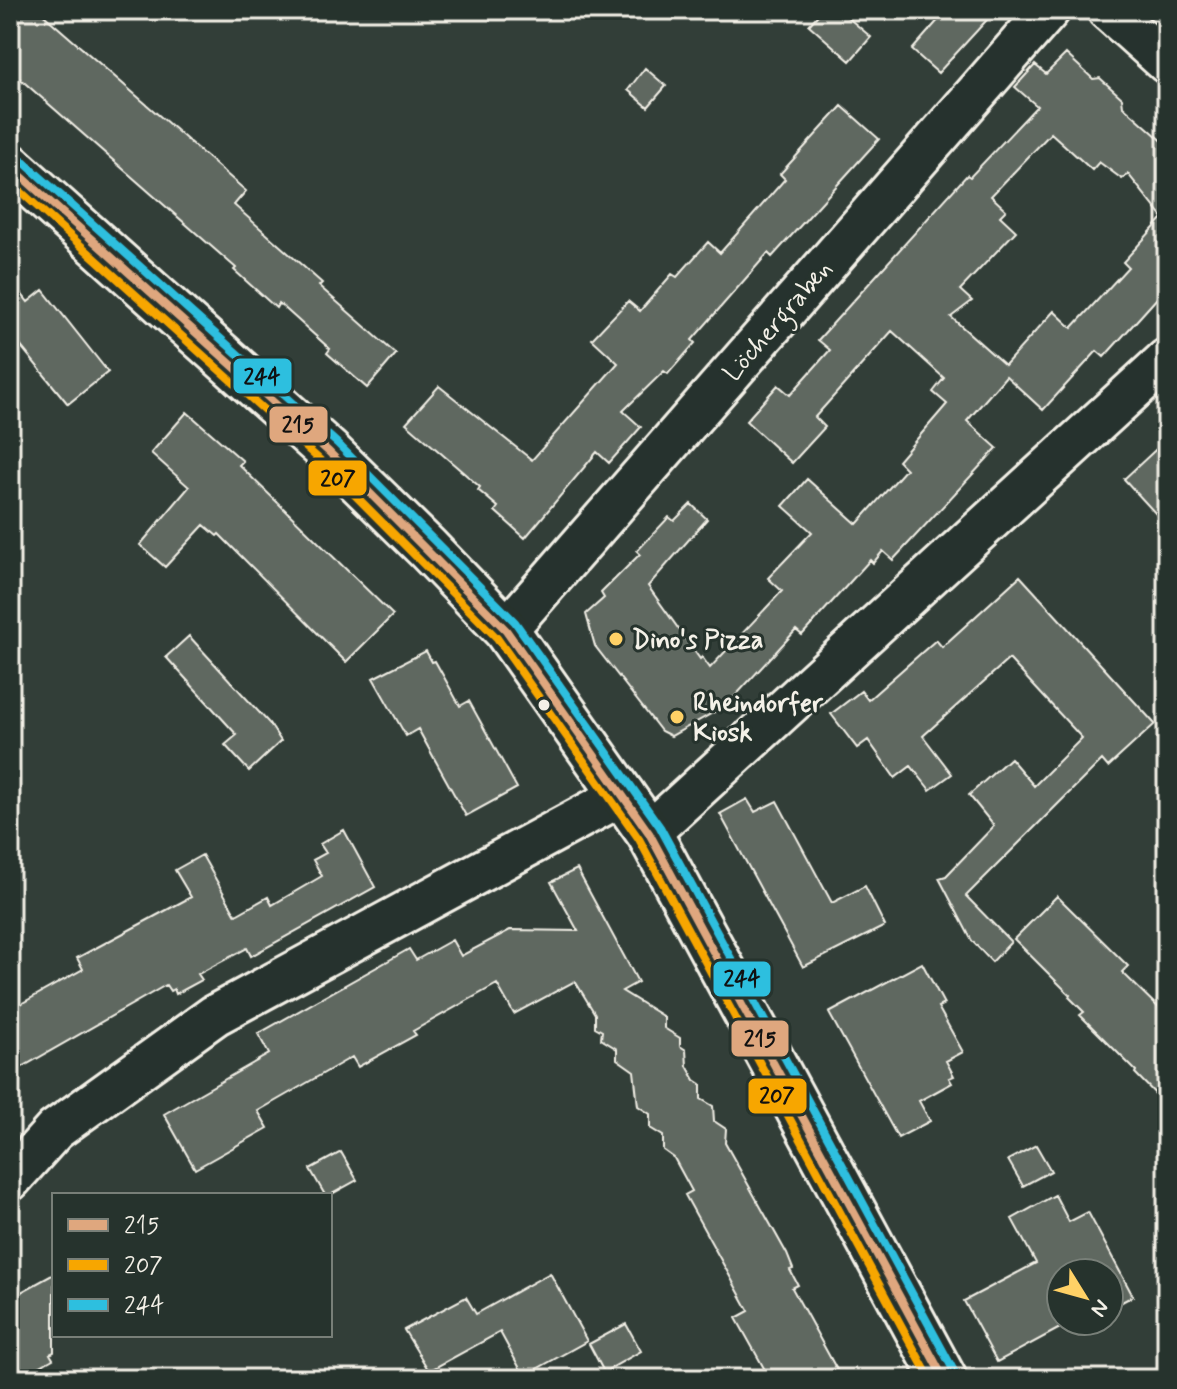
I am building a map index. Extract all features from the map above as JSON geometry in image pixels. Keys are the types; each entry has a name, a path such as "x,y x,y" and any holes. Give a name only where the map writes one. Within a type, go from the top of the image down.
{"main road":[{"path":"10,166 329,452 506,630 649,833 944,1379"}],"street":[{"name":"Löchergraben","path":"506,630 1049,10"},
{"path":"1108,10 1167,63"},
{"path":"649,833 1167,359"},
{"path":"10,1180 55,1130 215,1015 624,794"}],"building":[{"path":"10,10 38,10 246,191 234,205 396,354 367,388 327,353 330,349 279,303 276,308 234,270 236,268 10,70"},
{"path":"822,10 839,10 871,37 850,61 809,25"},
{"path":"947,10 996,10 938,73 912,50"},
{"path":"1066,54 1093,79 1100,78 1122,98 1123,106 1167,145 1167,287 1104,357 1097,351 1043,410 1006,376 967,421 997,448 893,560 883,551 873,563 870,560 802,635 796,630 727,705 671,736 661,731 595,646 586,614 604,598 601,593 640,554 637,551 669,517 674,521 691,504 707,519 648,586 700,659 702,657 710,668 782,591 768,578 812,532 783,506 807,479 857,524 906,469 898,461 947,404 933,392 944,378 892,331 815,417 825,427 792,463 746,421 778,385 790,395 830,350 818,340 967,175 970,177 1037,106 1015,87 1035,65 1046,74","holes":["1051,133 1092,170 1099,162 1122,179 1128,174 1163,218 1123,262 1128,267 1072,328 1054,311 1005,365 951,317 972,301 960,290 1016,231 1000,216 1006,210 991,196"]},
{"path":"645,68 666,86 648,107 628,90"},
{"path":"842,106 879,139 772,257 768,253 692,340 695,343 668,374 664,371 623,411 641,427 609,463 597,452 525,538 495,511 498,507 478,490 480,487 406,423 439,386 532,460 618,363 592,339 628,301 640,311 672,274 677,277 708,242 720,253 785,179 780,174"},
{"path":"10,279 28,302 43,290 108,372 68,404 10,333"},
{"path":"187,412 243,461 239,465 393,615 346,662 219,534 217,536 204,525 165,567 140,545 189,487 151,453"},
{"path":"1167,439 1167,526 1124,479"},
{"path":"1020,576 1155,724 1108,767 1102,760 966,896 1011,942 992,962 972,941 939,878 946,876 994,826 969,795 1010,758 1034,786 1082,738 1009,659 923,736 952,774 930,790 911,766 895,778 868,740 857,748 831,714 861,691 868,700 936,640 942,647"},
{"path":"189,636 269,723 281,741 249,771 225,745 237,735 166,657"},
{"path":"426,651 460,706 469,701 517,788 466,816 418,729 406,736 373,678"},
{"path":"747,799 755,812 777,801 832,903 865,886 885,926 803,967 720,814"},
{"path":"344,830 375,887 251,956 247,948 198,974 202,980 176,994 166,985 10,1074 10,1010 83,969 77,958 191,897 175,870 202,855 236,915 268,897 272,905 322,876 313,860 326,853 320,844"},
{"path":"577,869 638,982 622,991 664,1017 664,1028 680,1038 680,1046 686,1050 687,1066 701,1084 701,1099 713,1106 714,1121 726,1129 725,1143 787,1254 793,1269 790,1270 798,1285 792,1288 842,1379 770,1379 736,1318 749,1311 685,1195 692,1191 674,1158 663,1150 663,1136 650,1128 650,1114 638,1106 634,1071 617,1059 617,1049 601,1039 602,1031 595,1027 595,1014 575,981 514,1014 497,984 413,1031 416,1035 358,1067 352,1057 258,1111 268,1128 195,1169 164,1114 269,1054 258,1034 409,949 416,960 452,940 461,956 510,930 578,931 551,882"},
{"path":"1057,896 1128,966 1122,972 1167,1016 1167,1106 1080,1015 1084,1012 1070,995 1014,939"},
{"path":"922,963 944,1004 938,1007 963,1052 946,1061 954,1076 949,1078 952,1083 919,1101 930,1121 898,1138 829,1013"},
{"path":"1036,1145 1051,1171 1023,1186 1008,1160"},
{"path":"341,1152 357,1180 332,1194 324,1193 310,1169"},
{"path":"1055,1195 1069,1222 1088,1212 1112,1257 1045,1257 1045,1336 997,1362 964,1301 1036,1263 1012,1219"},
{"path":"550,1273 587,1341 524,1376 500,1332 429,1371 404,1330 466,1297 476,1314"},
{"path":"52,1275 54,1352 50,1354 53,1359 17,1379 10,1379 10,1298"},
{"path":"1125,1281 1133,1296 1125,1300"},
{"path":"626,1324 641,1351 604,1372 589,1344"}],"transit line":[{"name":"244","path":"18,157 337,443 515,622 660,827 955,1373"},
{"name":"215","path":"10,166 329,452 506,630 649,833 944,1379"},
{"name":"207","path":"10,182 321,461 497,638 639,839 930,1379"}],"place":[{"name":"Dino's Pizza","path":"616,639"},
{"name":"Rheindorfer Kiosk","path":"677,717"}]}
